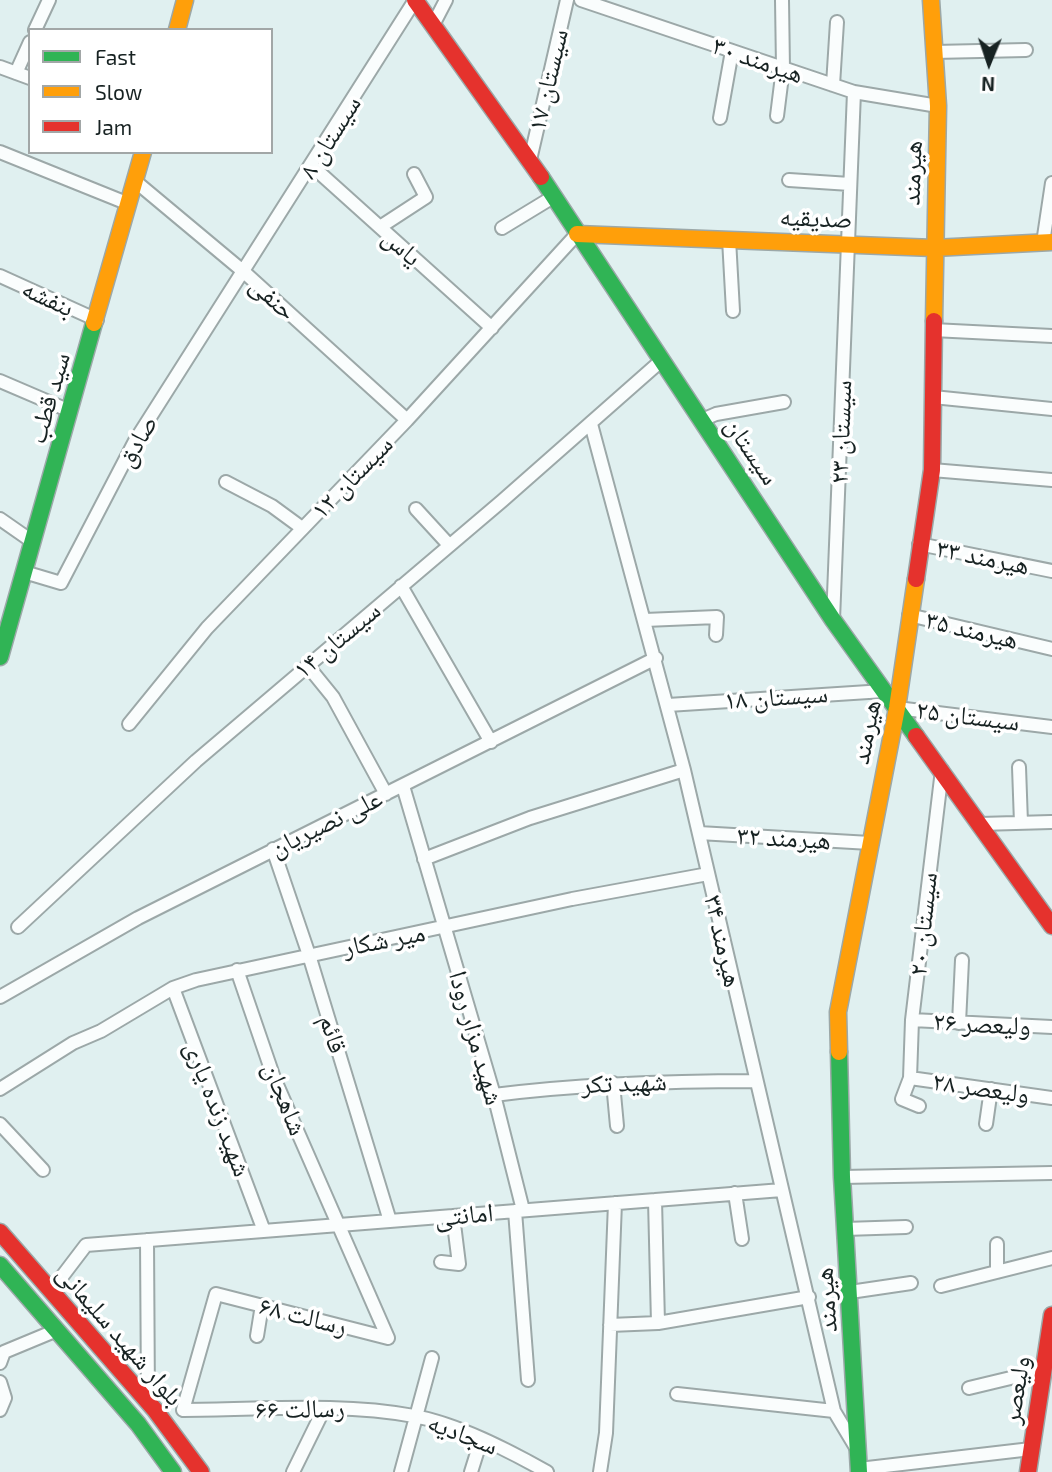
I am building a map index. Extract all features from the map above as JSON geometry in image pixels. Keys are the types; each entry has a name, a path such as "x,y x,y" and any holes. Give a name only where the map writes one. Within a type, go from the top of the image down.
{"street":[{"path":"36,28 48,0"},
{"path":"178,28 185,0"},
{"name":"سیستان","path":"415,0 530,160 833,620 1052,926"},
{"name":"سیستان ۸","path":"244,272 415,0"},
{"path":"433,25 446,0"},
{"name":"سیستان ۱۷","path":"530,160 567,0"},
{"name":"هیرمند ۳۰","path":"580,0 833,86 938,106"},
{"path":"777,116 783,68 782,0"},
{"name":"هیرمند","path":"859,1465 842,1177 838,1012 897,708 932,470 938,106 931,0"},
{"path":"833,86 837,22"},
{"path":"16,73 28,46"},
{"path":"934,52 1026,50"},
{"path":"720,118 732,51"},
{"path":"0,67 28,77"},
{"name":"سیستان ۲۳","path":"833,620 854,92"},
{"path":"0,152 129,204"},
{"name":"سید قطب","path":"0,657 4,628 33,542 142,154"},
{"name":"یاس","path":"312,166 492,328"},
{"path":"380,227 426,197 414,174"},
{"path":"789,180 850,184"},
{"name":"حنفی","path":"135,181 244,272 407,420"},
{"path":"1048,242 1052,183"},
{"path":"502,228 553,197"},
{"name":"صدیقیه","path":"577,234 934,248 1048,242"},
{"name":"سیستان ۱۲","path":"130,723 207,628 407,420 577,234"},
{"path":"729,239 733,311"},
{"name":"صادق","path":"24,572 61,583 135,441 244,272"},
{"name":"بنفشه","path":"0,276 97,320"},
{"path":"933,330 1052,336"},
{"name":"سیستان ۱۴","path":"18,928 196,761 591,424 662,360"},
{"path":"0,381 70,411"},
{"path":"933,397 1052,409"},
{"path":"702,420 716,414 785,402"},
{"name":"هیرمند ۳۴","path":"591,424 684,770 834,1411 859,1465"},
{"path":"932,470 1052,480"},
{"path":"226,482 272,506 302,528"},
{"path":"416,509 449,545"},
{"path":"0,519 33,542"},
{"name":"هیرمند ۳۳","path":"919,544 1049,570"},
{"path":"401,586 491,742"},
{"name":"هیرمند ۳۵","path":"909,615 1052,649"},
{"path":"645,620 717,617 716,635"},
{"name":"علی نصیریان","path":"0,998 138,918 656,658"},
{"path":"307,664 333,697 386,794"},
{"name":"سیستان ۱۸","path":"667,705 884,691"},
{"name":"سیستان ۲۵","path":"897,708 1045,726"},
{"path":"1019,767 1021,823"},
{"path":"424,859 530,818 684,770"},
{"name":"سیستان ۲۰","path":"919,1105 902,1099 909,1078 912,1020 942,770"},
{"name":"شهید مزار رودا","path":"403,786 494,1095 519,1210 528,1380"},
{"path":"980,824 1051,822"},
{"name":"هیرمند ۳۲","path":"699,833 870,843"},
{"name":"قائم","path":"273,849 309,955 390,1221"},
{"name":"میر شکار","path":"0,1089 73,1043 101,1031 173,988 309,955 708,874"},
{"path":"959,1023 962,960"},
{"name":"شاهجان","path":"237,971 274,1078 339,1225"},
{"name":"شهید زنده یاری","path":"173,988 264,1231"},
{"name":"ولیعصر ۲۶","path":"912,1020 1052,1027"},
{"name":"ولیعصر ۲۸","path":"909,1078 1052,1098"},
{"name":"شهید تکر","path":"494,1095 612,1083 755,1081"},
{"path":"612,1083 617,1126"},
{"path":"986,1124 991,1089"},
{"path":"0,1124 43,1170"},
{"path":"842,1177 1052,1173"},
{"name":"امانتی","path":"51,1291 86,1245 782,1189"},
{"path":"735,1193 742,1239"},
{"path":"655,1200 658,1323"},
{"path":"600,1472 606,1433 615,1203"},
{"path":"441,1262 459,1264 453,1216"},
{"name":"رسالت ۶۸","path":"183,1410 216,1294 388,1338 339,1225"},
{"path":"845,1229 906,1227"},
{"name":"بلوار شهید سلیمانی","path":"0,1232 148,1403 201,1472"},
{"path":"146,1240 148,1403"},
{"path":"997,1244 997,1272"},
{"path":"941,1286 1052,1258"},
{"name":"بلوار شهید سلیمانی","path":"0,1265 138,1424 173,1472"},
{"path":"850,1292 911,1283"},
{"path":"610,1325 658,1323 809,1297"},
{"path":"257,1336 262,1305"},
{"name":"ولیعصر","path":"1028,1472 1052,1315"},
{"path":"0,1363 4,1352 57,1330"},
{"path":"401,1472 432,1358"},
{"path":"969,1388 1044,1370"},
{"path":"0,1382 5,1398 0,1410"},
{"path":"677,1394 834,1411"},
{"path":"293,1472 324,1409"},
{"name":"رسالت ۶۶","path":"183,1410 361,1409 416,1416"},
{"name":"سجادیه","path":"416,1416 481,1440 547,1472"},
{"path":"471,1472 481,1440"},
{"path":"859,1465 1031,1449"}],"traffic: fast":[{"path":"541,177 833,620 916,736"},
{"path":"0,657 94,323"},
{"path":"839,1052 842,1177 859,1472"},
{"path":"0,1265 138,1424 173,1472"}],"traffic: slow":[{"path":"178,28 185,0"},
{"path":"931,0 938,106 934,321"},
{"path":"94,323 142,154"},
{"path":"577,234 934,248 1052,242"},
{"path":"839,1052 838,1012 897,708 916,579"}],"traffic: jam":[{"path":"415,0 541,177"},
{"path":"916,579 932,470 934,321"},
{"path":"916,736 1052,926"},
{"path":"0,1232 155,1410 201,1472"},
{"path":"1028,1472 1052,1315"}]}
